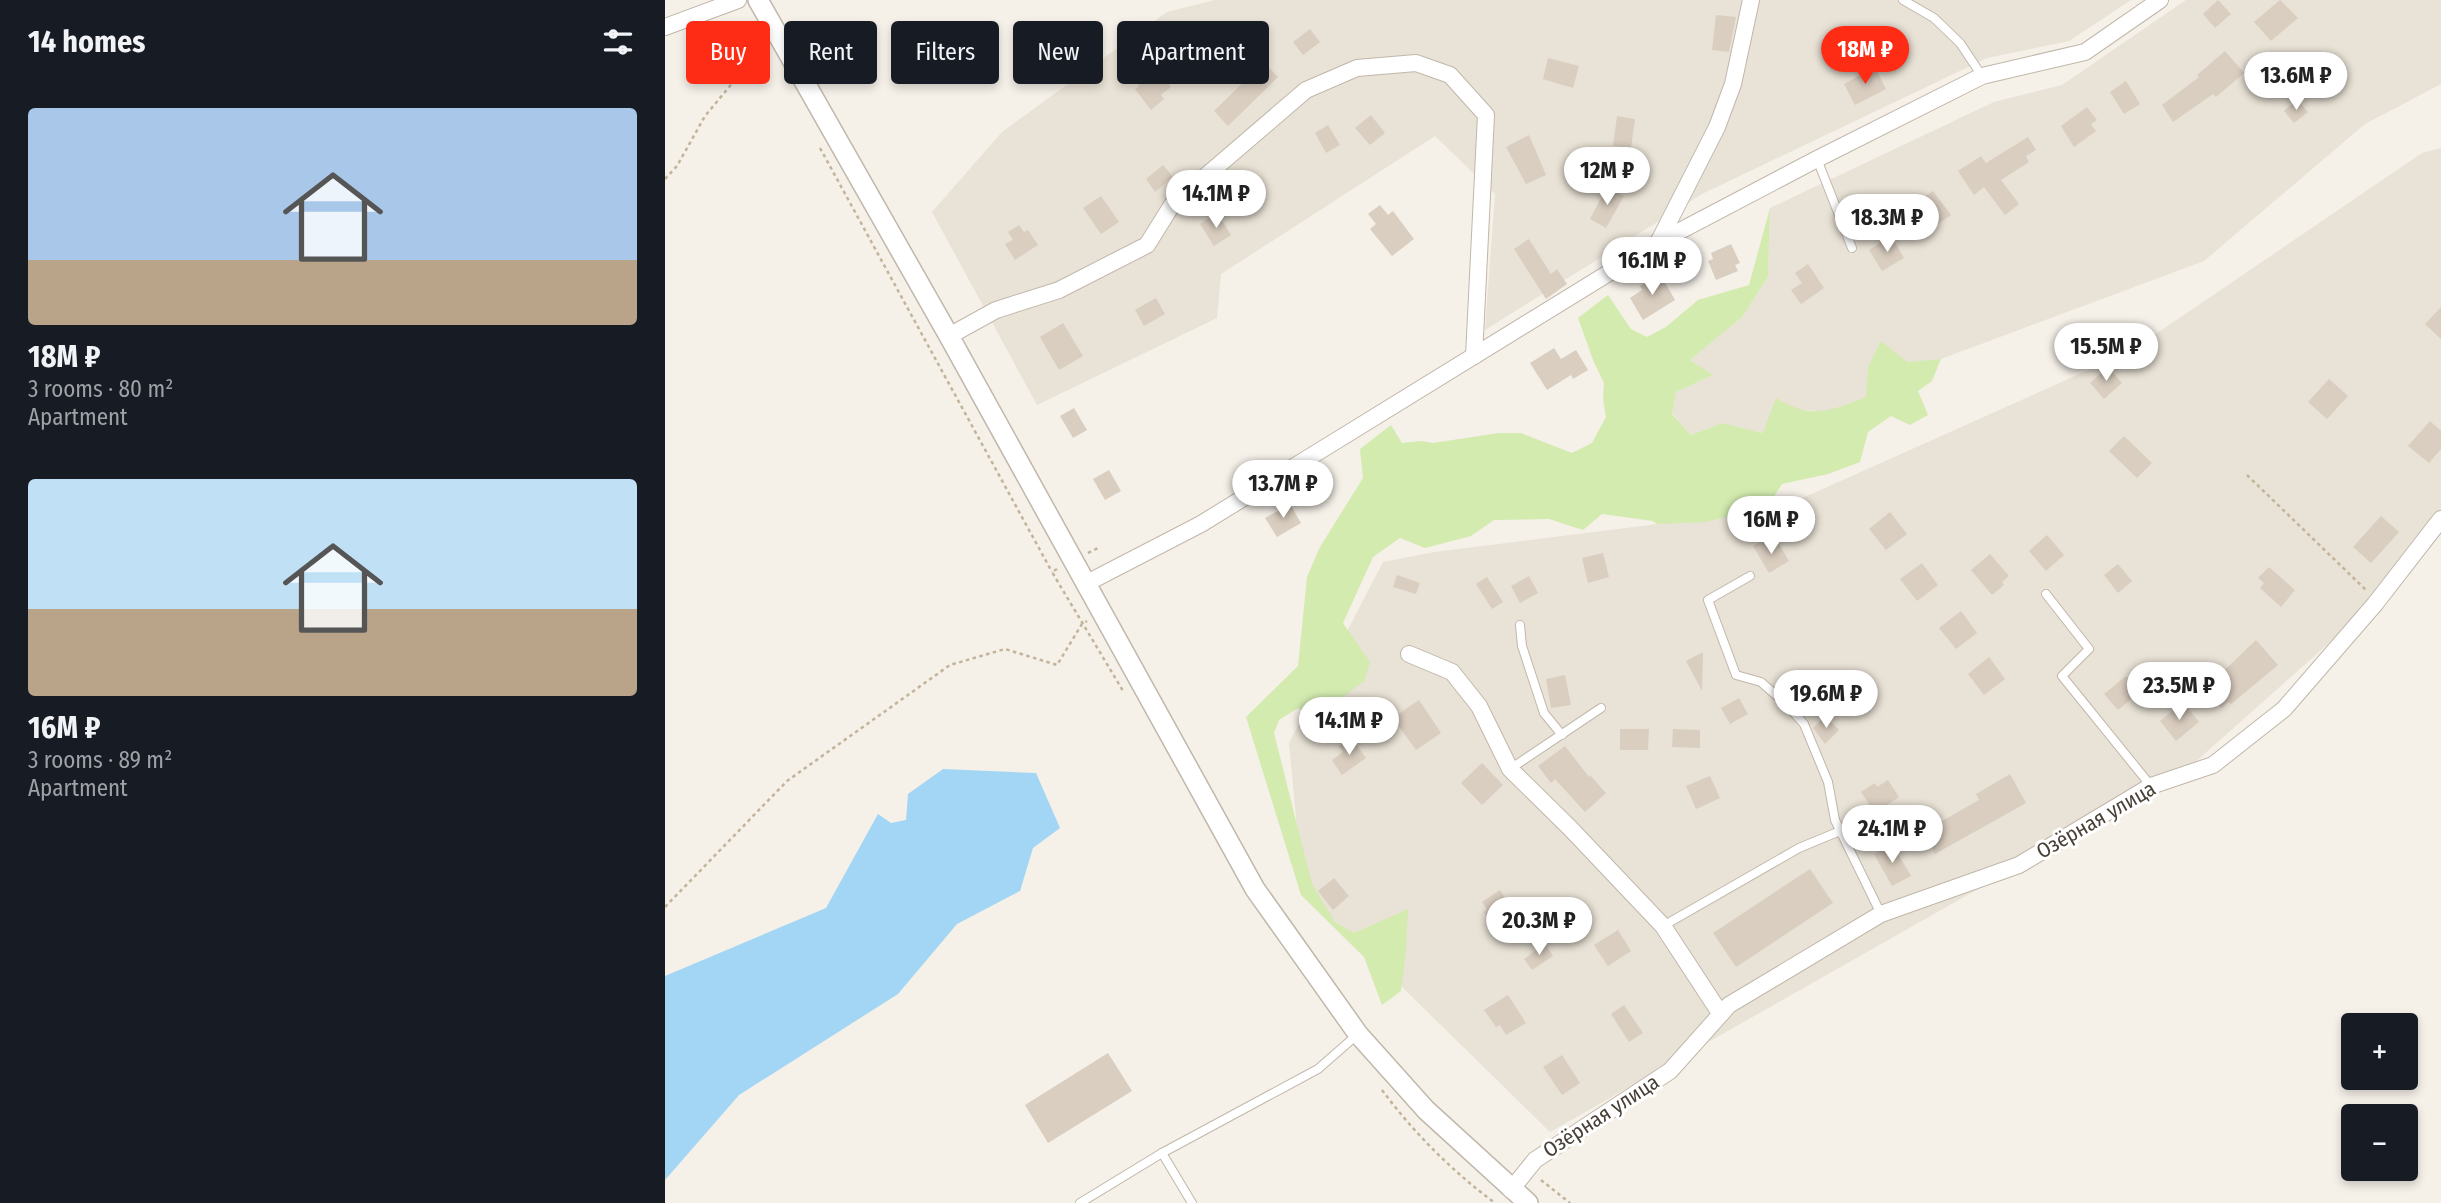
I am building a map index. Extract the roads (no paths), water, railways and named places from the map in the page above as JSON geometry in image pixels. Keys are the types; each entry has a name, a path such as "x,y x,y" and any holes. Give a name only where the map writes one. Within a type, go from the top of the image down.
{"street":[{"path":"665,27 738,0"},
{"path":"758,0 949,336 1255,889 1359,1034 1426,1110 1528,1203"},
{"path":"1659,242 1717,127 1733,84 1751,0"},
{"path":"1085,584 1201,524 1659,242 1982,76 2085,52 2159,0"},
{"path":"949,336 996,310 1059,290 1146,245 1172,205 1306,90 1357,68 1416,63 1450,75 1486,115 1474,356"},
{"name":"Озёрная улица","path":"1511,1190 1535,1160 1669,1071 1729,1005 1881,914 2019,865 2151,786 2213,765 2284,709 2377,601 2441,519"},
{"path":"1409,654 1452,672 1479,706 1510,769 1663,926 1720,1013"}],"lane":[{"path":"1903,0 1934,18 1960,43 1982,76"},
{"path":"1817,159 1852,247"},
{"path":"1751,576 1708,600 1736,675 1761,682 1804,724 1828,782 1835,820 1881,914"},
{"path":"2046,594 2089,649 2062,676 2151,786"},
{"path":"1520,625 1522,646 1544,713 1562,735"},
{"path":"1510,769 1601,708"},
{"path":"1663,926 1798,848 1840,831"},
{"path":"1080,1203 1162,1153 1318,1069 1359,1034"},
{"path":"1162,1153 1192,1203"}],"water":[{"path":"943,769 1036,773 1060,828 1033,848 1020,891 957,924 898,994 739,1095 665,1180 665,976 826,908 878,814 891,823 906,820 908,794"}]}
